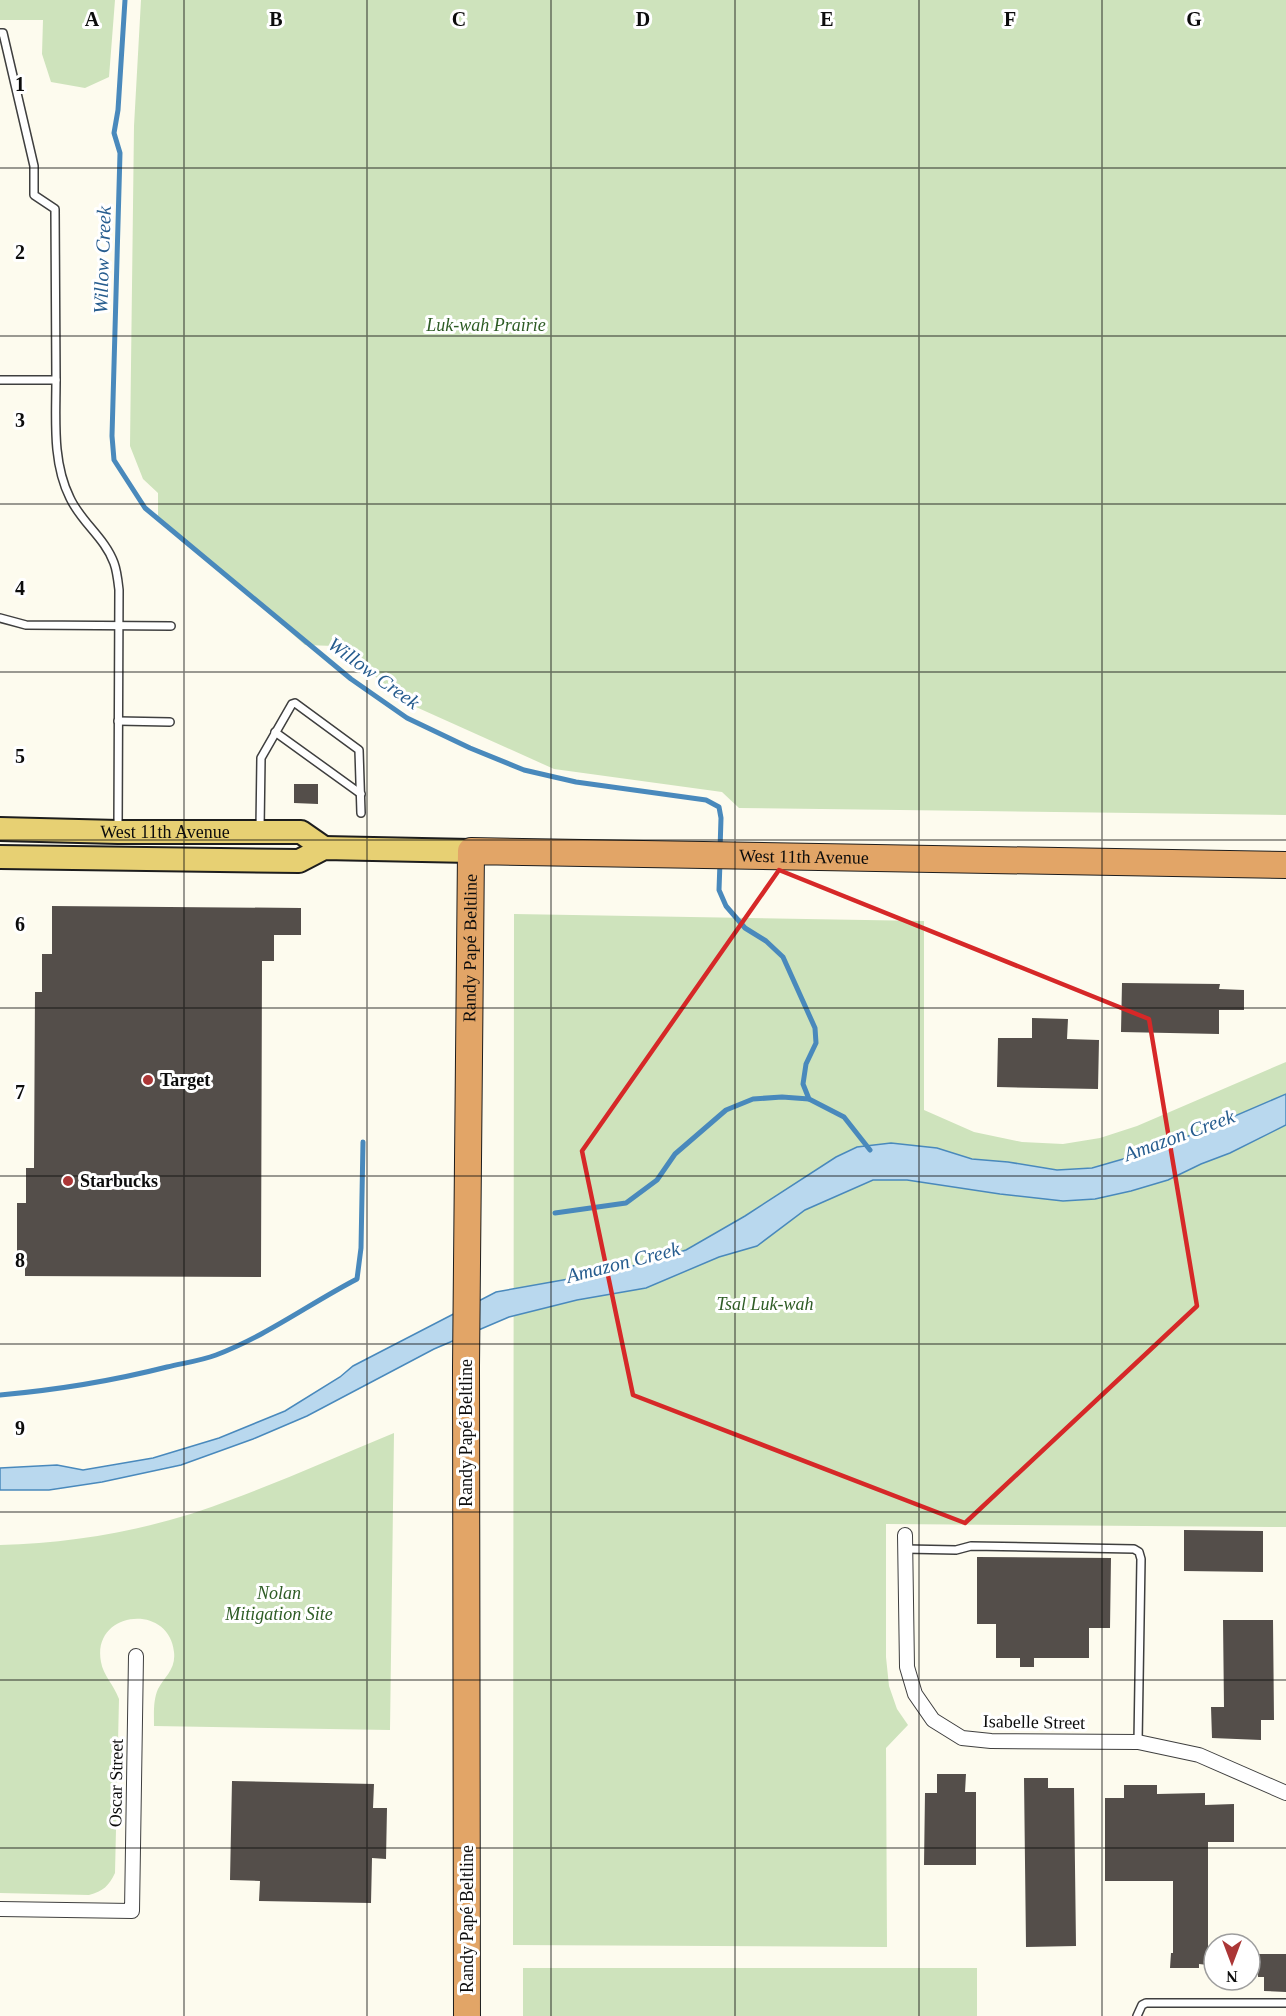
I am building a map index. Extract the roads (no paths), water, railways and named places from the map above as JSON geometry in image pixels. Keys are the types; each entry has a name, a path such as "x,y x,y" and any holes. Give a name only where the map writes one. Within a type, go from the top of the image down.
{"highway":[{"name":"West 11th Avenue","path":"471,851 1286,865"},
{"name":"Randy Papé Beltline","path":"467,2016 466,1368 471,851"}],"main road":[{"name":"West 11th Avenue","path":"0,829 301,832 324,848"},
{"path":"10,857 23,845 29,843 80,843 107,831"},
{"name":"West 11th Avenue","path":"10,857 299,861 324,848 471,851"}],"street":[{"name":"Isabelle Street","path":"905,1535 907,1667 915,1694 933,1720 962,1738 991,1741 1138,1742 1199,1755 1286,1793"},
{"name":"Oscar Street","path":"0,1909 132,1911 136,1656"}],"lane":[{"path":"0,33 3,33 34,166 34,195 55,208 59,466 71,501 104,544 114,563 119,590 118,721 107,831"},
{"path":"0,380 56,380"},
{"path":"0,618 26,625 171,626"},
{"path":"260,831 261,758 292,704 295,703 358,747 361,813"},
{"path":"118,721 170,722"},
{"path":"275,732 361,794"},
{"path":"905,1549 956,1550 971,1546 1134,1549 1139,1552 1141,1559 1138,1742"},
{"path":"1137,2016 1138,2009 1146,2003 1286,2004"}],"water":[{"path":"1286,1094 1286,1125 1168,1180 1095,1199 1063,1201 907,1180 873,1180 805,1210 757,1246 719,1257 646,1288 577,1300 509,1317 434,1349 307,1416 253,1439 181,1465 102,1482 49,1490 0,1490 0,1468 57,1465 83,1470 153,1458 219,1438 285,1411 340,1377 353,1366 496,1292 619,1270 686,1250 745,1216 836,1157 857,1147 891,1143 937,1148 972,1159 1057,1170 1092,1168 1186,1137"}],"waterway":[{"name":"Willow Creek","path":"125,0 118,110 114,133 120,153 112,436 114,460 145,508 351,679 407,718 470,748 524,770 576,782 706,800 719,807 720,850"},
{"name":"Willow Creek","path":"720,862 719,890 726,906 745,928 766,941 783,957 815,1028 816,1043 806,1064 803,1084 809,1099 844,1117 870,1150"},
{"path":"555,1213 626,1203 657,1180 675,1154 726,1110 753,1099 782,1097 809,1099"},
{"path":"0,1395 105,1381 210,1357 252,1339 357,1279 361,1248 363,1142"}],"place":[{"name":"Target","path":"148,1080"},
{"name":"Starbucks","path":"68,1181"}],"park label":[{"name":"Luk-wah Prairie","path":"486,325"},
{"name":"Tsal Luk-wah","path":"765,1304"},
{"name":"Nolan Mitigation Site","path":"279,1603"}],"water label":[{"name":"Amazon Creek","path":"1179,1135"},
{"name":"Amazon Creek","path":"623,1262"}]}
